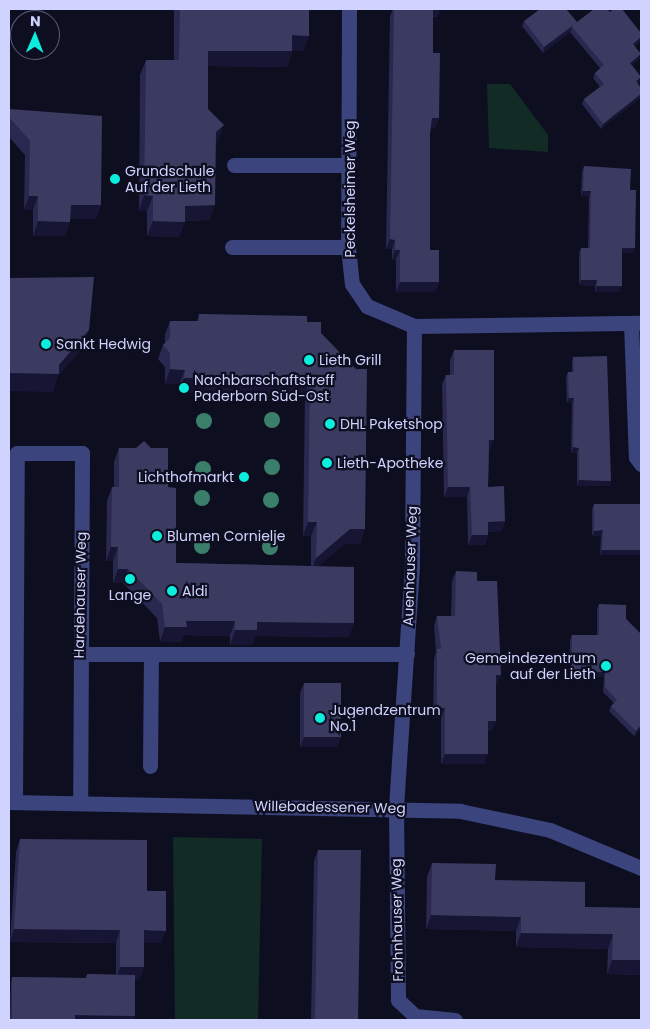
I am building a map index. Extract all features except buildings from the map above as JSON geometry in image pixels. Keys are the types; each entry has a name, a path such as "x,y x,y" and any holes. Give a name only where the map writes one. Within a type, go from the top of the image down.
{"street":[{"name":"Peckelsheimer Weg","path":"349,9 348,247 352,284 367,306 414,326 636,323 636,457 641,464"},
{"path":"234,165 348,165"},
{"path":"232,247 348,247"},
{"name":"Auenhauser Weg","path":"396,807 407,654 414,326"},
{"name":"Hardehauser Weg","path":"12,802 13,453 82,453 79,654 80,802"},
{"path":"79,654 151,656 407,654"},
{"path":"150,766 151,656"},
{"name":"Willebadessener Weg","path":"12,802 396,807 460,811 550,830 641,868"},
{"name":"Frohnhauser Weg","path":"396,807 398,1000 415,1016 455,1020"}],"green space":[{"path":"487,84 510,84 548,135 548,152 489,148"},
{"path":"173,837 262,839 258,1020 175,1020"}],"place":[{"name":"Grundschule Auf der Lieth","path":"115,179"},
{"name":"Sankt Hedwig","path":"46,344"},
{"name":"Lieth Grill","path":"309,360"},
{"name":"Nachbarschaftstreff Paderborn Süd-Ost","path":"184,388"},
{"name":"DHL Paketshop","path":"330,424"},
{"name":"Lieth-Apotheke","path":"327,463"},
{"name":"Lichthofmarkt","path":"244,477"},
{"name":"Blumen Cornielje","path":"157,536"},
{"name":"Lange","path":"130,579"},
{"name":"Aldi","path":"172,591"},
{"name":"Gemeindezentrum auf der Lieth","path":"606,666"},
{"name":"Jugendzentrum No.1","path":"320,718"}]}
